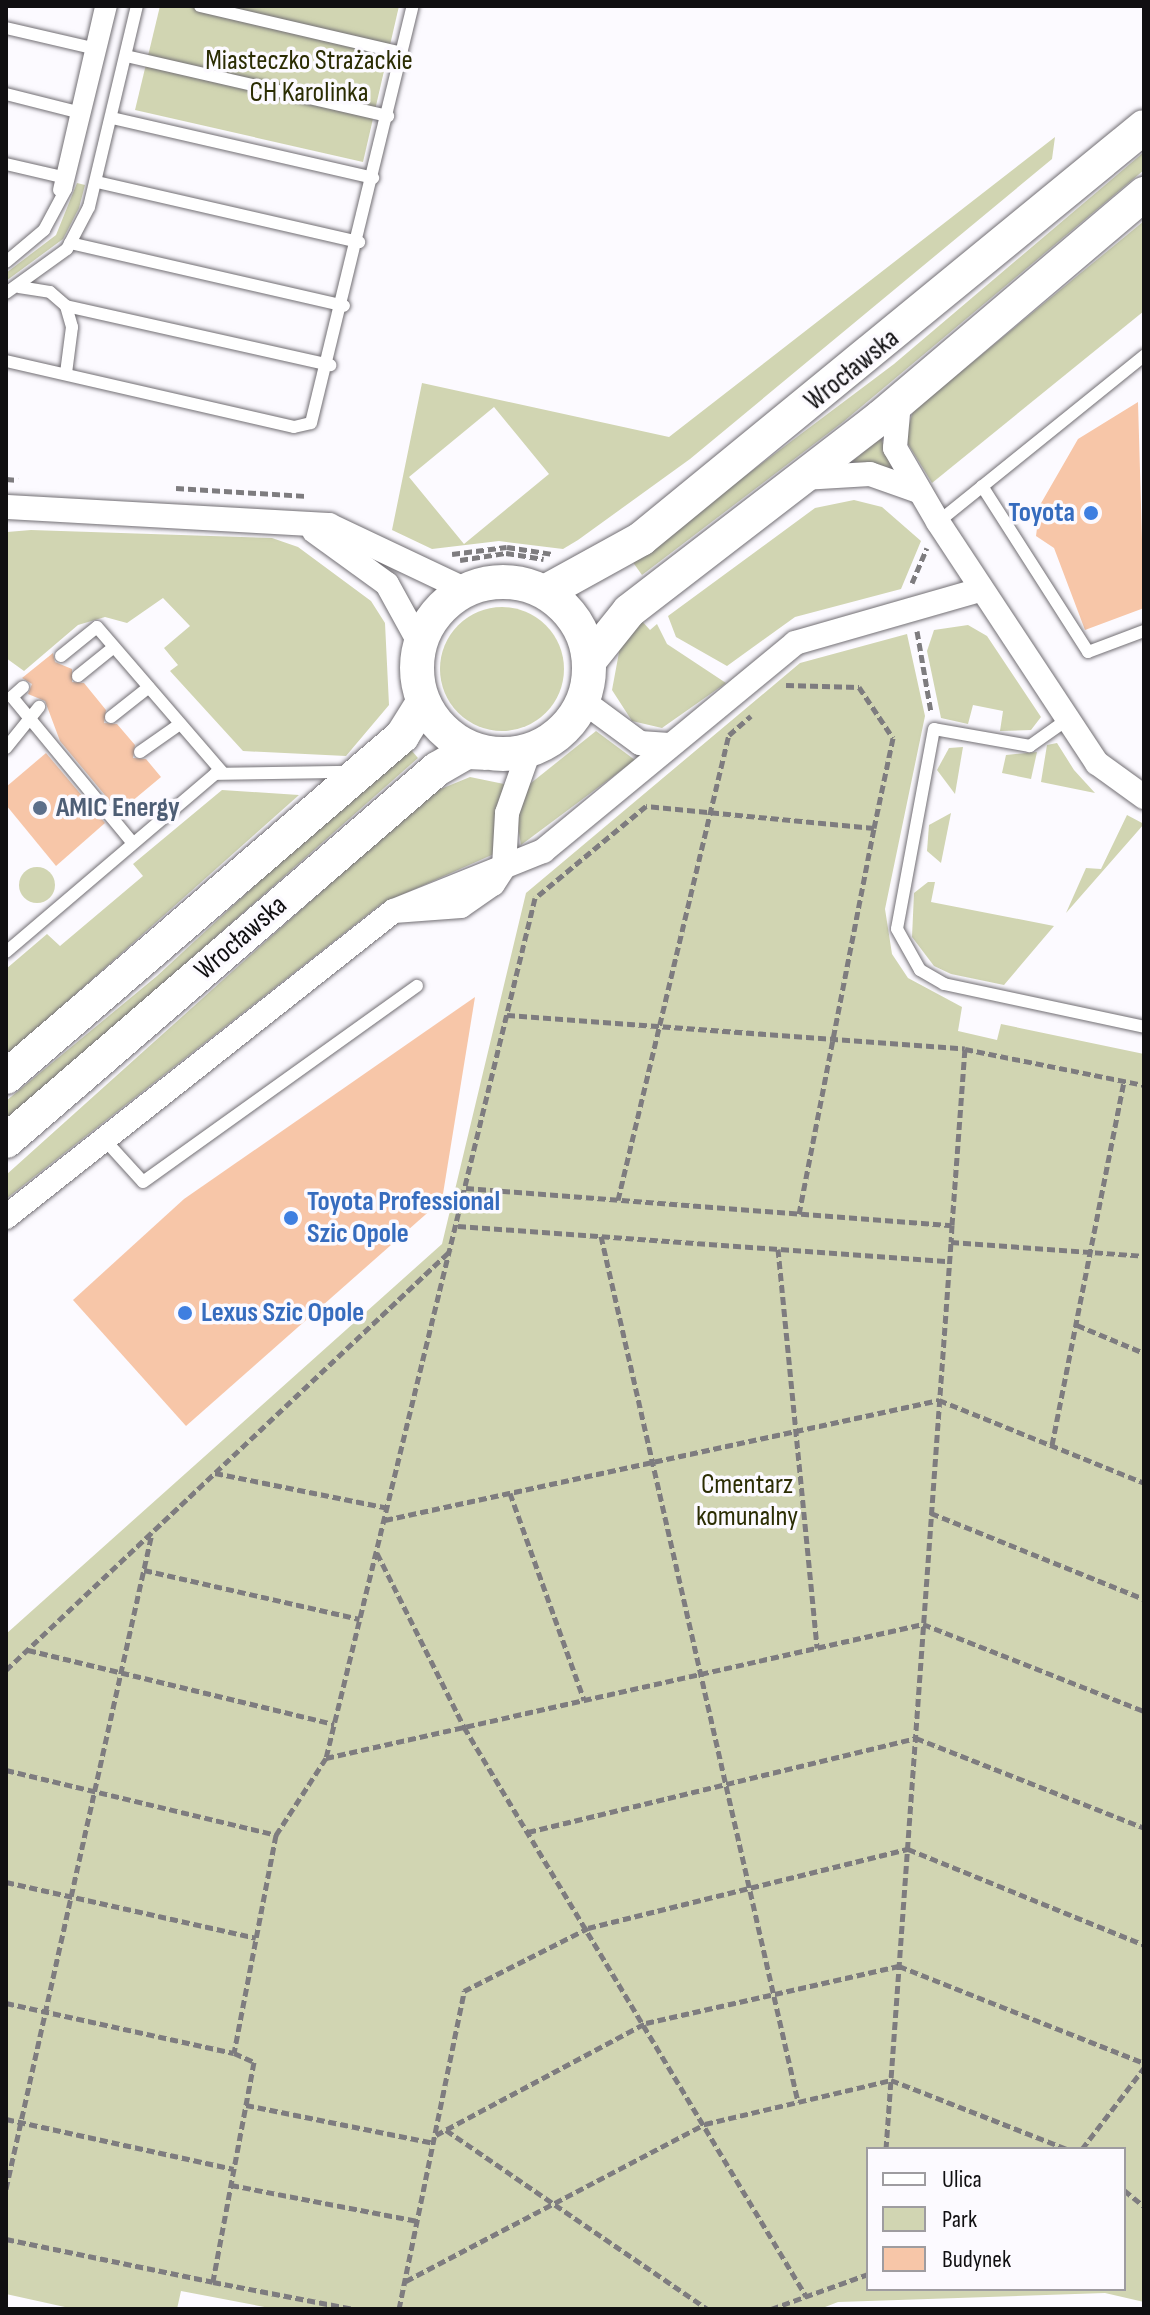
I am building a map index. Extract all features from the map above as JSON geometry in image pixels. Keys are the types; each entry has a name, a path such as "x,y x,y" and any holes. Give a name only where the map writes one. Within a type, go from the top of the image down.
{"main road":[{"name":"Wrocławska","path":"545,592 641,539 1144,127"},
{"name":"Wrocławska","path":"589,661 629,611 899,402 1144,194"},
{"path":"506,582 545,592 571,614 589,661 583,701 566,727 529,751 484,753 454,740 423,702 420,644 437,612 466,590 506,582"},
{"name":"Wrocławska","path":"6,1077 402,736 423,702"},
{"name":"Wrocławska","path":"6,1141 437,769 467,752 484,753"}],"street":[{"path":"899,402 895,448 918,491 930,527 980,590 1097,763 1144,797"},
{"path":"803,478 870,474 918,491"},
{"path":"6,507 298,521 351,533 466,590"},
{"path":"298,521 387,584 420,644"},
{"path":"6,1217 394,911 461,906 504,867 543,851 795,643 980,590"},
{"path":"583,701 640,743 669,745"},
{"path":"504,867 507,813 529,751"}],"lane":[{"path":"53,215 101,6"},
{"path":"6,262 31,245 53,215 74,167 111,6"},
{"path":"200,6 402,53"},
{"path":"6,361 294,427 316,418 413,6"},
{"path":"11,290 70,243 97,182 137,10"},
{"path":"6,28 92,48"},
{"path":"126,56 388,116"},
{"path":"6,94 77,112"},
{"path":"112,118 373,178"},
{"path":"6,164 62,177"},
{"path":"97,182 359,242"},
{"path":"70,243 344,306"},
{"path":"11,290 41,288 66,306 330,365"},
{"path":"66,306 72,327 66,373"},
{"path":"930,527 1143,360"},
{"path":"982,486 1088,652 1144,631"},
{"path":"61,656 97,627 222,772"},
{"path":"78,676 114,647"},
{"path":"23,687 12,697 131,841"},
{"path":"111,717 149,687"},
{"path":"6,748 28,716 39,707"},
{"path":"1068,719 1030,746 934,729 898,914 909,957 930,978 964,990 1144,1027"},
{"path":"140,752 180,724"},
{"path":"62,757 73,748"},
{"path":"6,952 131,841 222,772 365,769"},
{"path":"90,791 101,782"},
{"path":"103,1138 143,1182 417,986"}],"path":[{"path":"909,594 929,543 930,527"},
{"path":"917,631 934,729"},
{"path":"776,694 788,683 859,687 893,738 799,1214"},
{"path":"618,1200 729,735 764,704"},
{"path":"234,2053 276,1835 326,1758 458,1226 535,898 646,806 874,828"},
{"path":"507,1015 965,1049 1144,1085"},
{"path":"886,2147 965,1049"},
{"path":"1052,1445 1093,1252 1124,1081"},
{"path":"466,1188 952,1225"},
{"path":"458,1226 949,1261"},
{"path":"601,1236 722,1781 798,2102"},
{"path":"951,1242 1144,1256"},
{"path":"778,1249 817,1648"},
{"path":"6,1670 452,1250"},
{"path":"1077,1325 1144,1353"},
{"path":"385,1520 939,1400 1144,1483"},
{"path":"215,1473 388,1508"},
{"path":"510,1493 584,1700"},
{"path":"931,1513 1144,1599"},
{"path":"6,2189 152,1533"},
{"path":"377,1552 464,1727 646,2023 806,2296"},
{"path":"144,1570 360,1619"},
{"path":"326,1758 923,1624 1144,1711"},
{"path":"27,1650 334,1724"},
{"path":"528,1832 722,1781 916,1738 1144,1828"},
{"path":"6,1770 276,1835"},
{"path":"399,2309 464,1991 588,1928 908,1849 1144,1945"},
{"path":"6,1882 256,1938"},
{"path":"436,2135 646,2023 899,1966 1144,2065 1083,2147"},
{"path":"6,2003 234,2053 254,2062 213,2282"},
{"path":"405,2281 705,2124 891,2080 1062,2147"},
{"path":"246,2105 434,2143"},
{"path":"6,2119 234,2169"},
{"path":"446,2130 707,2309"},
{"path":"231,2185 418,2221"},
{"path":"1126,2192 1144,2206"},
{"path":"6,2239 353,2309"},
{"path":"771,2309 866,2275"}],"green space":[{"name":"Miasteczko Strażackie CH Karolinka","path":"160,6 399,6 363,162 135,110"},
{"path":"1055,137 1052,159 690,459 563,549 499,541 432,549 392,530 422,383 669,437","holes":["494,407 549,474 464,544 409,477"]},
{"path":"1144,152 1144,170 843,422 642,575 632,561 894,364"},
{"path":"77,183 85,185 79,208 63,239 6,281 6,273 56,235"},
{"path":"1144,221 1144,311 932,483 905,439 913,411"},
{"path":"881,438 892,469 853,462 854,460"},
{"path":"854,500 882,507 921,541 901,589 795,617 727,666 676,637 668,616 815,508"},
{"path":"31,530 272,538 298,547 371,601 385,623 389,705 346,756 243,751 170,671 178,665 164,648 190,626 163,598 127,623 105,617 78,625 24,671 6,658 6,545 7,532"},
{"path":"502,607 526,612 546,625 559,645 564,669 559,693 546,713 526,726 502,731 478,726 458,713 445,693 440,669 445,645 458,625 478,612"},
{"path":"641,620 650,630 657,624 667,644 726,683 662,728 632,721 612,690 620,647"},
{"path":"968,625 987,636 1041,717 1031,730 1000,731 1003,711 973,705 968,724 941,718 927,651 934,630"},
{"name":"Cmentarz komunalny","path":"907,634 925,716 885,909 892,954 908,978 962,1007 958,1031 997,1040 1001,1024 1144,1054 1144,2302 1105,2293 838,2302 820,2309 275,2309 181,2291 177,2309 74,2309 6,2294 6,1634 442,1244 526,893 800,663"},
{"path":"596,731 635,760 521,845 516,815 526,787"},
{"path":"1057,743 1074,770 1095,793 1041,782 1047,745"},
{"path":"407,745 418,758 6,1122 6,1101 157,976"},
{"path":"963,747 955,794 937,770 949,748"},
{"path":"1037,752 1031,779 1002,773 1006,755"},
{"path":"470,777 504,784 494,854 381,904 6,1199 6,1175 431,793"},
{"path":"222,790 299,795 6,1056 6,969 47,934 60,946 143,876 133,864"},
{"path":"951,813 941,863 927,851 929,825"},
{"path":"1127,815 1144,824 1066,913 1086,868 1101,869"},
{"path":"37,867 50,872 55,885 50,898 37,903 24,898 19,885 24,872"},
{"path":"928,882 935,882 931,902 1054,926 1004,985 951,974 934,966 912,937 914,893"}],"building":[{"name":"Toyota","path":"1138,402 1144,608 1085,630 1054,548 1036,536 1040,505 1078,439"},
{"path":"53,653 55,662 72,669 72,682 84,683 106,710 104,723 117,724 135,745 133,758 146,759 161,777 119,812 60,741 45,701 28,694 32,684 22,678"},
{"path":"46,753 105,823 56,866 6,805 6,787"},
{"path":"475,997 442,1200 186,1426 73,1300 184,1199"}],"place":[{"name":"Toyota","path":"1091,513"},
{"name":"AMIC Energy","path":"40,808"},
{"name":"Toyota Professional Szic Opole","path":"291,1218"},
{"name":"Lexus Szic Opole","path":"185,1313"}]}
